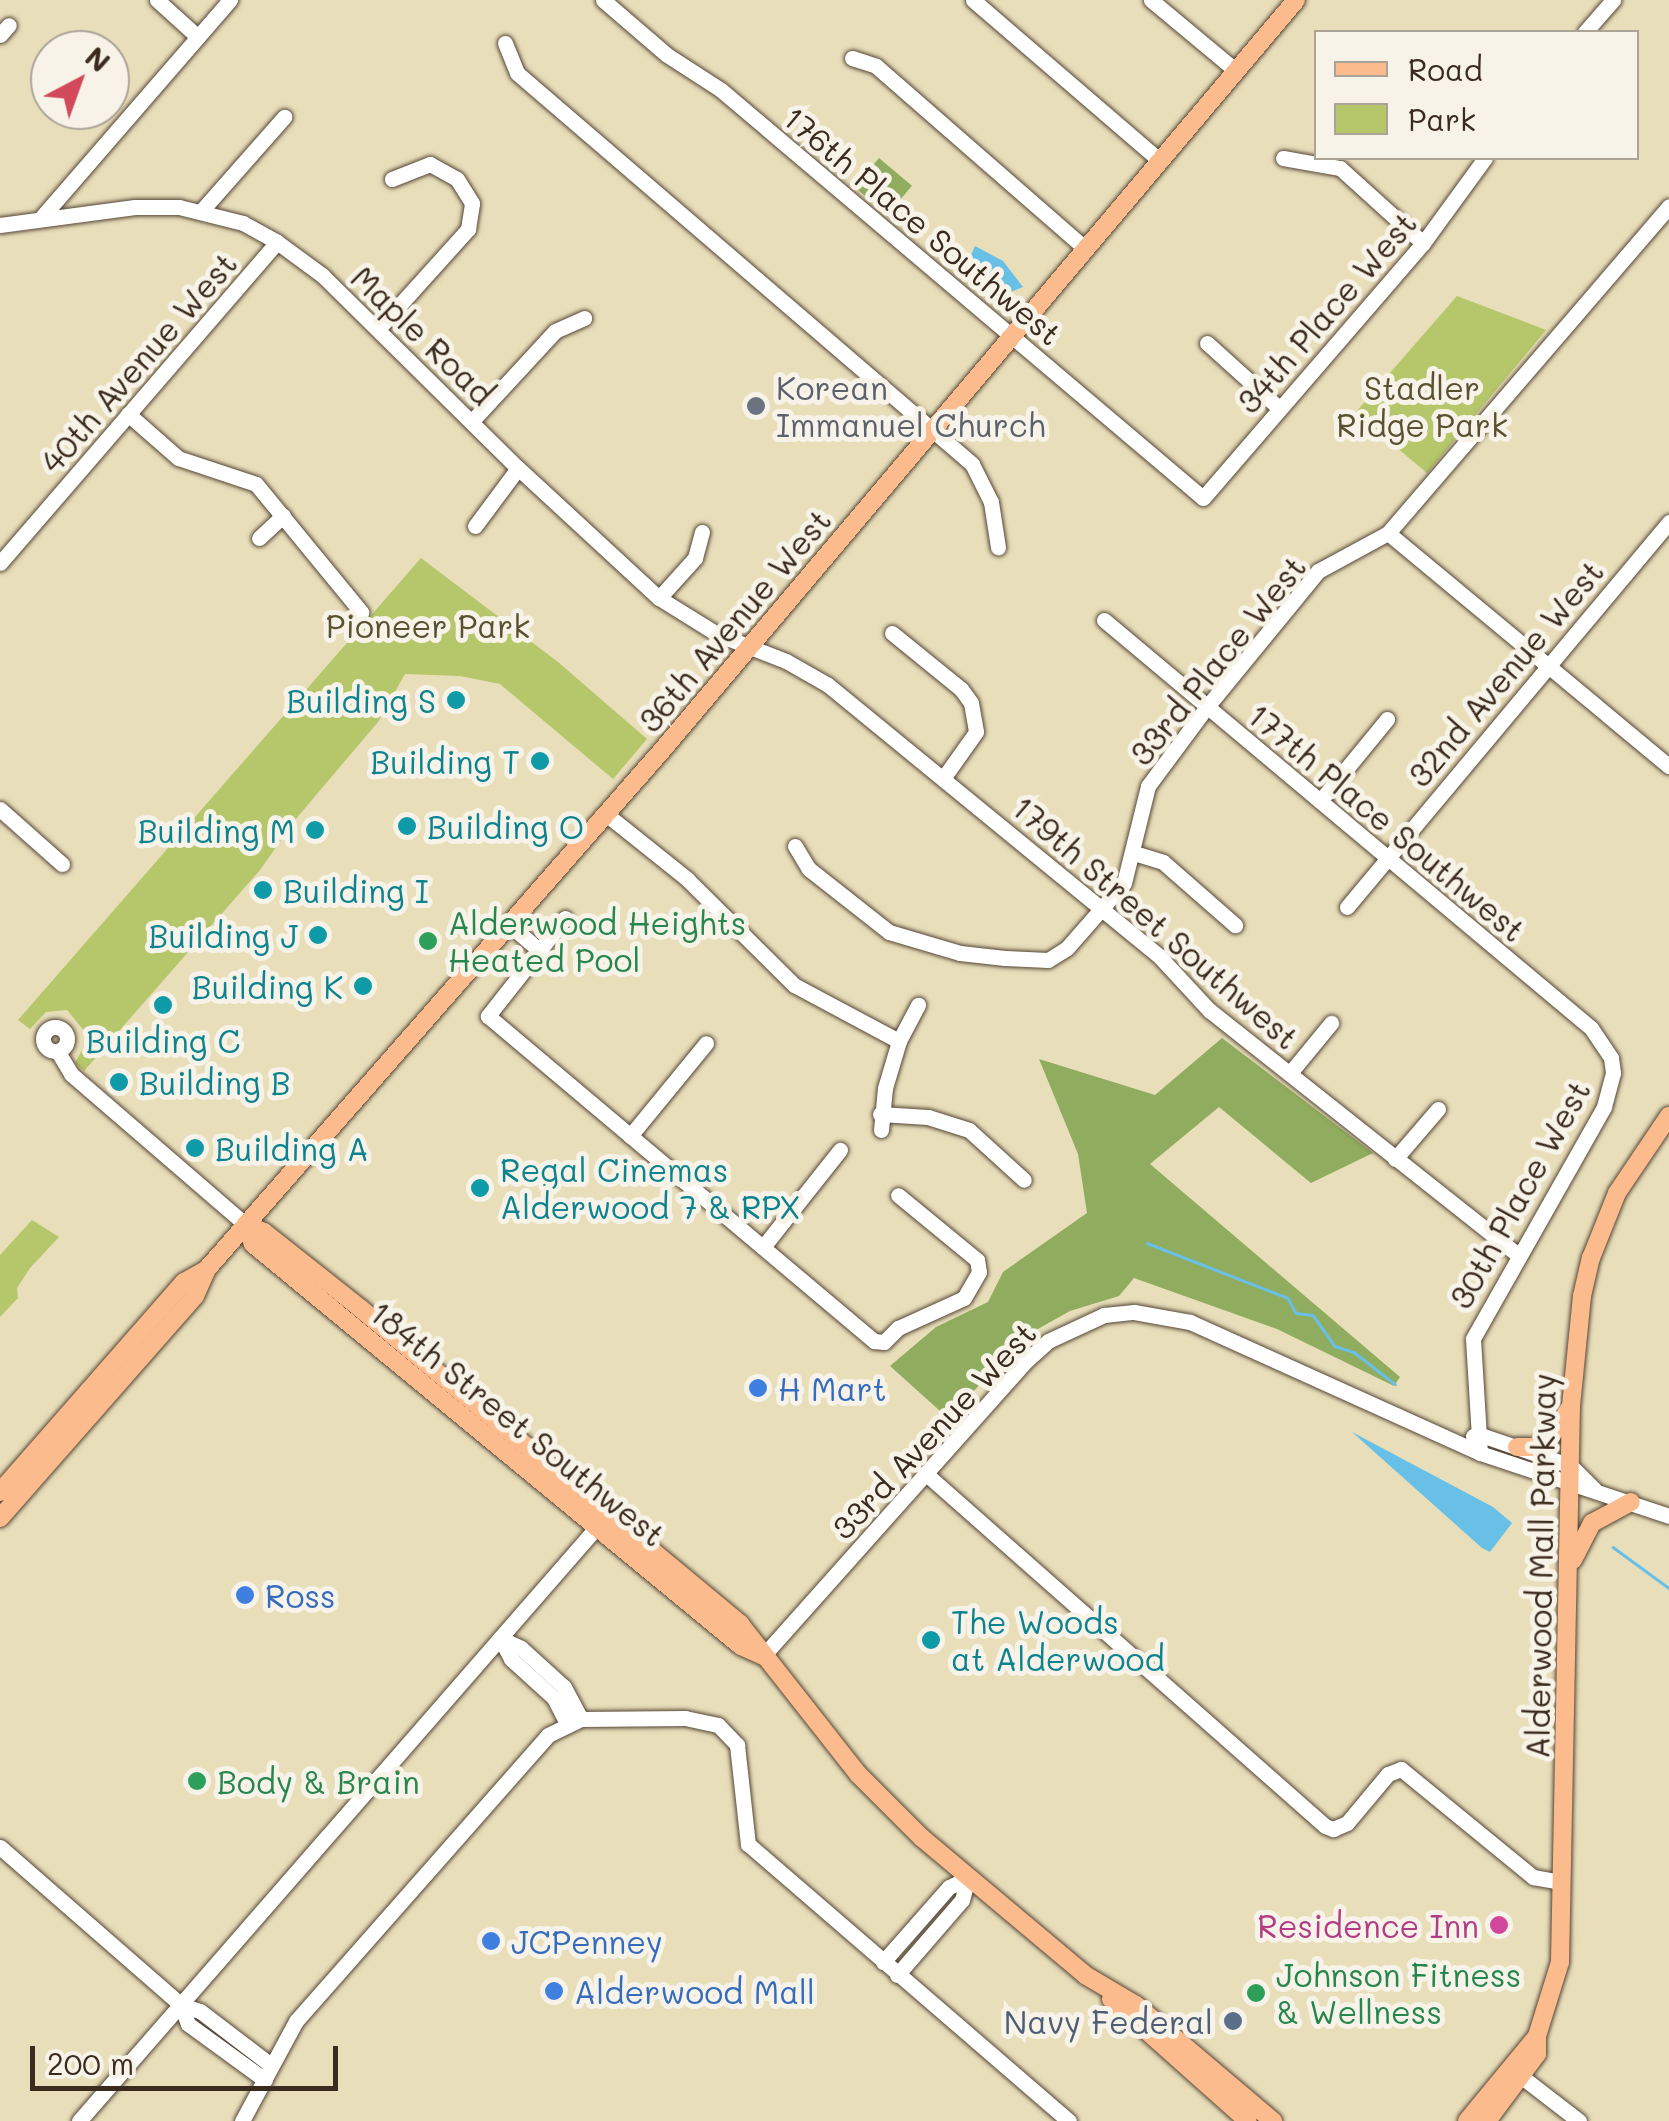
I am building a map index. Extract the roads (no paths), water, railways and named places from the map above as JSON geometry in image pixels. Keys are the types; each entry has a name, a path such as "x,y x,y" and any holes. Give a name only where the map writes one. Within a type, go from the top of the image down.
{"main road":[{"name":"36th Avenue West","path":"0,1518 195,1296 207,1269 510,925 936,430 1296,0"},
{"name":"Alderwood Mall Parkway","path":"1487,2121 1538,2054 1537,2036 1560,1962 1571,1406 1582,1296 1591,1258 1617,1193 1669,1116"},
{"name":"184th Street Southwest","path":"246,1225 254,1244 478,1428 740,1624 859,1775 968,1878 1086,1975 1169,2055 1248,2121"},
{"name":"184th Street Southwest","path":"246,1225 264,1232 409,1351 602,1522"},
{"name":"36th Avenue West","path":"0,1492 184,1282 207,1269"},
{"path":"347,1322 371,1330 396,1350 409,1351 412,1364 474,1416 478,1428"},
{"path":"1517,1447 1536,1447 1548,1441 1571,1406"},
{"path":"1570,1564 1592,1523 1631,1502"},
{"name":"184th Street Southwest","path":"1086,1975 1136,2006 1273,2121"},
{"name":"Alderwood Mall Parkway","path":"1466,2121 1537,2036"},
{"path":"1169,2055 1181,2054 1203,2072 1212,2069 1213,2080 1230,2105"}],"street":[{"path":"157,0 198,37"},
{"path":"41,218 230,0"},
{"name":"176th Place Southwest","path":"602,0 668,55 721,90 1203,498"},
{"path":"973,0 1159,160"},
{"path":"1152,0 1235,70"},
{"path":"1588,30 1613,0"},
{"path":"505,43 517,72 936,430 985,484 998,547"},
{"path":"852,58 876,66 1086,249"},
{"path":"203,209 284,116"},
{"path":"1283,158 1340,168 1423,243"},
{"name":"34th Place West","path":"1203,498 1423,243 1484,160"},
{"path":"378,329 468,230 472,204 457,179 430,164 399,175"},
{"name":"Maple Road","path":"0,225 136,206 203,209 243,223 277,242 322,274 518,468 659,598 696,624 750,647"},
{"name":"33rd Place West","path":"795,846 809,869 889,932 960,953 1048,960 1067,948 1124,883 1148,786 1206,708 1318,571 1388,532 1669,206"},
{"name":"40th Avenue West","path":"0,562 277,242"},
{"path":"472,420 555,330 584,318"},
{"path":"1207,342 1279,408"},
{"path":"128,414 178,458 256,484 361,612"},
{"path":"475,526 518,468"},
{"path":"259,538 283,516"},
{"name":"32nd Avenue West","path":"1347,907 1669,522"},
{"path":"659,598 695,558 702,532"},
{"path":"1388,532 1545,666 1668,763"},
{"name":"177th Place Southwest","path":"1104,620 1591,1028"},
{"path":"892,633 961,690 970,703 976,732 944,777"},
{"name":"179th Street Southwest","path":"750,647 828,686 944,777 1159,956 1209,1010 1517,1254"},
{"path":"1320,801 1387,719"},
{"path":"0,809 62,864"},
{"path":"606,814 687,879 794,985 899,1040"},
{"path":"1134,853 1163,862 1235,925"},
{"path":"565,918 488,1016 874,1341 884,1342 898,1328 964,1298 979,1272 976,1260 898,1195"},
{"path":"510,925 538,949"},
{"path":"918,1005 899,1040 880,1122 928,1117 969,1130 1024,1180"},
{"path":"1290,1073 1331,1023"},
{"name":"30th Place West","path":"1480,1452 1472,1339 1610,1090 1610,1058 1591,1028"},
{"path":"630,1136 706,1042"},
{"name":"184th Street Southwest","path":"58,1052 71,1074 246,1225"},
{"path":"1394,1159 1438,1108"},
{"path":"763,1247 840,1150"},
{"name":"33rd Avenue West","path":"764,1656 925,1473 1048,1342 1104,1316 1134,1312 1190,1322 1480,1452 1571,1486"},
{"path":"1454,1439 1481,1435 1571,1466 1594,1489"},
{"path":"925,1473 1325,1826 1333,1828 1347,1823 1388,1774 1400,1769 1413,1775 1533,1877 1562,1882"},
{"path":"1571,1486 1594,1489 1669,1516"},
{"path":"78,2121 602,1522"},
{"path":"500,1638 510,1659 554,1698 574,1722"},
{"path":"242,2121 307,2008 535,1748 574,1722 696,1719 728,1733 740,1756 748,1844 1069,2121"},
{"path":"0,1847 180,2004 200,2011 239,2040"},
{"path":"883,1962 948,1887 968,1878"},
{"path":"897,1974 962,1900 968,1878"},
{"path":"197,1985 206,2002 268,2072"},
{"path":"180,2004 188,2024 268,2072"},
{"path":"1522,2077 1578,2121"}],"water":[{"path":"975,246 1003,261 1023,287 1005,294 984,283 968,262"},
{"path":"1352,1432 1493,1507 1512,1523 1490,1552 1482,1548"}],"waterway":[{"path":"1147,1243 1288,1298 1296,1313 1313,1315 1335,1346 1354,1352 1395,1384"},
{"path":"1613,1547 1669,1588"}],"place":[{"name":"Korean Immanuel Church","path":"756,406"},
{"name":"Building S","path":"456,700"},
{"name":"Building T","path":"540,761"},
{"name":"Building O","path":"407,826"},
{"name":"Building M","path":"315,830"},
{"name":"Building I","path":"263,890"},
{"name":"Building J","path":"318,935"},
{"name":"Alderwood Heights Heated Pool","path":"428,941"},
{"name":"Building K","path":"363,986"},
{"name":"Building C","path":"163,1005"},
{"name":"Building B","path":"119,1082"},
{"name":"Building A","path":"195,1148"},
{"name":"Regal Cinemas Alderwood 7 & RPX","path":"480,1188"},
{"name":"H Mart","path":"758,1388"},
{"name":"Ross","path":"245,1595"},
{"name":"The Woods at Alderwood","path":"931,1640"},
{"name":"Body & Brain","path":"197,1781"},
{"name":"Residence Inn","path":"1499,1925"},
{"name":"JCPenney","path":"491,1941"},
{"name":"Alderwood Mall","path":"554,1991"},
{"name":"Johnson Fitness & Wellness","path":"1256,1993"},
{"name":"Navy Federal","path":"1233,2021"}],"park label":[{"name":"Stadler Ridge Park","path":"1422,406"},
{"name":"Pioneer Park","path":"428,625"}]}
